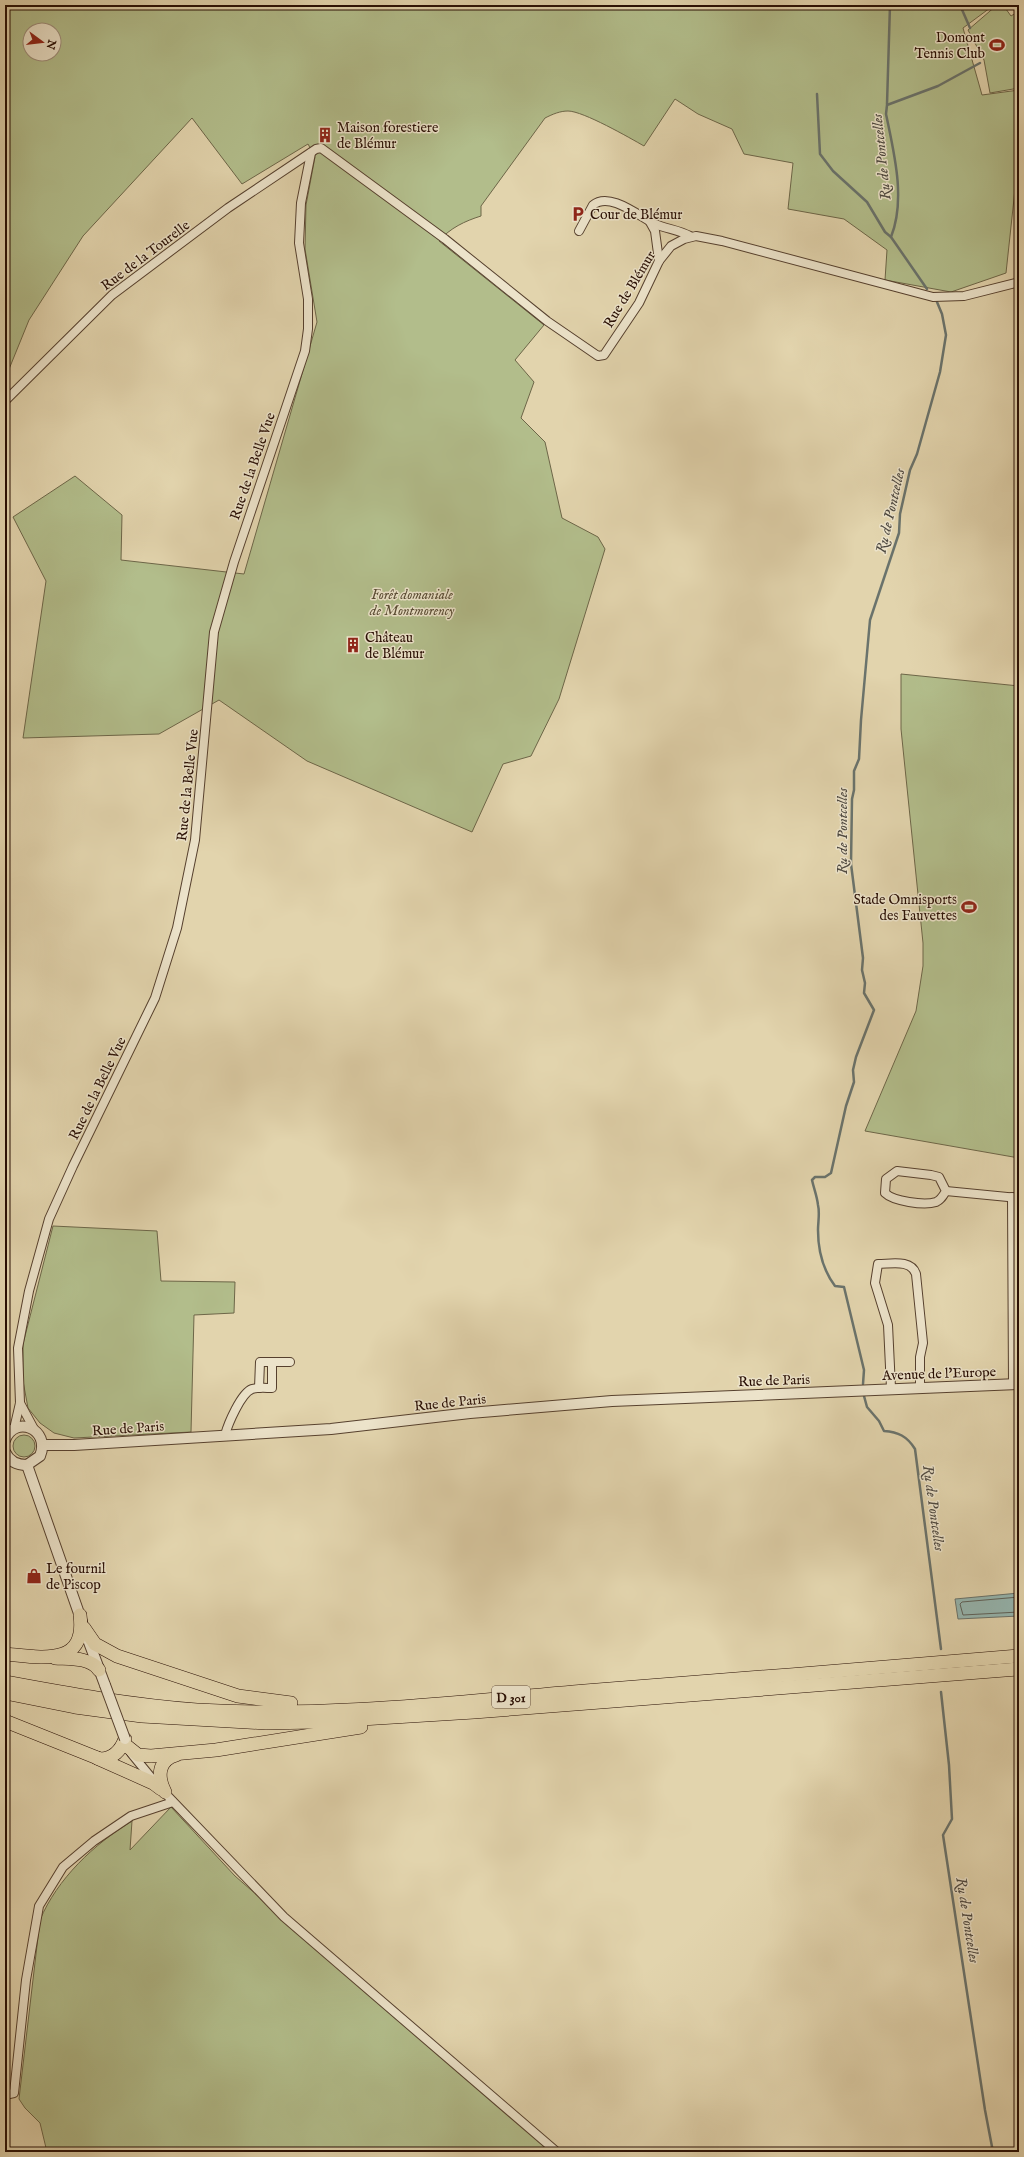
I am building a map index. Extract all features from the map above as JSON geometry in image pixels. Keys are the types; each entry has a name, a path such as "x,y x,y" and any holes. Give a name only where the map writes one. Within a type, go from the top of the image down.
{"highway":[{"path":"54,1658 65,1654 77,1643 81,1627 80,1615"},
{"path":"84,1628 92,1641 100,1648 130,1661 226,1693 277,1703 395,1707"},
{"path":"5,1654 87,1662 94,1664 102,1678"},
{"name":"D 301","path":"5,1682 76,1696 197,1710 290,1712 395,1707 1019,1656"},
{"path":"102,1678 103,1669 111,1662 118,1660 130,1661"},
{"name":"D 301","path":"5,1693 76,1707 142,1716 266,1723 312,1722 1019,1669"},
{"path":"91,1756 100,1758 108,1757 126,1743 138,1755 144,1756 216,1750 459,1712"},
{"path":"5,1721 153,1783 167,1795"},
{"path":"167,1795 160,1780 160,1768 166,1760 184,1753"}],"street":[{"name":"Rue de Blémur","path":"314,151 321,148 333,156 445,239 547,321 598,356 604,355 639,303 659,262 671,246 690,236"},
{"name":"Rue de la Tourelle","path":"5,401 112,295 209,222 314,151"},
{"name":"Rue de la Belle Vue","path":"14,1429 20,1403 18,1348 29,1291 49,1219 73,1166 155,998 177,928 195,840 214,632 234,562 305,351 308,329 308,299 300,243 301,202 314,151"},
{"path":"579,231 593,205 601,202 619,203 650,222 690,236 722,241 933,297 964,296 1019,282"},
{"path":"650,222 655,231 659,262"},
{"path":"897,1171 930,1175 939,1178 946,1191 942,1198 931,1204 896,1200 885,1193 884,1186 886,1179 890,1174 897,1171"},
{"path":"946,1191 1015,1198 1016,1384"},
{"path":"891,1388 888,1325 875,1283 878,1264 910,1265 914,1268 916,1274 923,1343 920,1357 920,1387"},
{"path":"259,1388 260,1362 290,1362"},
{"path":"225,1435 228,1423 246,1393 252,1389 272,1388 272,1362"},
{"name":"Avenue de l'Europe","path":"860,1391 891,1388 1016,1384"},
{"name":"Rue de Paris","path":"43,1445 74,1446 331,1429 470,1413 612,1401 860,1391"},
{"name":"Rue de la Belle Vue","path":"20,1403 34,1429"},
{"path":"5,1440 14,1429 24,1426 34,1429 42,1439 43,1445 40,1456 32,1463 27,1465 16,1464 5,1452"},
{"path":"27,1465 126,1743 140,1764 167,1795 284,1916 557,2152"},
{"path":"5,2095 14,2093 26,1980 39,1906 63,1868 94,1841 131,1816 167,1795"}],"green space":[{"name":"Forêt domaniale de Montmorency","path":"5,5 994,5 963,28 982,95 1019,90 1019,178 1016,180 1006,273 951,292 885,280 887,250 844,219 788,209 793,163 744,154 732,129 698,114 675,99 644,146 584,115 575,112 562,112 545,118 481,206 481,216 458,226 448,232 439,241 544,325 515,360 534,382 521,418 545,442 562,518 598,537 605,549 559,699 531,756 503,764 472,832 307,761 219,700 159,734 23,738 46,581 13,517 75,476 122,515 121,560 244,574 317,322 305,249 306,205 315,157 308,144 242,184 192,118 83,236 29,320 5,379"},
{"name":"Domont Tennis Club","path":"997,5 1003,5 1011,16 1019,11 1019,88 990,93 984,60 968,30"},
{"name":"Stade Omnisports des Fauvettes","path":"901,674 1019,686 1019,1158 865,1131 916,1011 923,966 923,943 901,729"},
{"path":"53,1226 157,1231 161,1281 235,1282 234,1313 194,1315 191,1432 74,1438 54,1433 40,1423 28,1408 23,1381 23,1344"},
{"path":"24,1435 32,1438 35,1446 32,1454 24,1457 16,1454 13,1446 16,1438"},
{"path":"171,1807 235,1876 551,2152 47,2152 40,2123 25,2108 19,2099 40,1920 56,1890 78,1864 104,1840 132,1821 130,1850"}],"water":[{"path":"1019,1593 1019,1616 958,1619 955,1599"}],"waterway":[{"path":"887,104 890,5"},
{"name":"Ru de Pontcelles","path":"960,5 970,28"},
{"name":"Ru de Pontcelles","path":"927,289 891,237 898,207 898,192 895,160 886,114 887,105 938,86 980,63"},
{"name":"Ru de Pontcelles","path":"817,94 820,154 833,171 867,202 885,232 891,237"},
{"name":"Ru de Pontcelles","path":"863,1384 864,1370 844,1287 835,1286 827,1273 822,1260 818,1237 819,1208 812,1180 815,1177 825,1177 831,1173 846,1106 854,1082 853,1070 856,1057 874,1010 864,993 865,983 862,970 863,958 851,864 854,771 859,759 870,620 899,533 900,514 910,470 917,454 940,372 946,335 942,314 937,302"},
{"name":"Ru de Pontcelles","path":"864,1396 867,1407 879,1421 884,1431 894,1432 902,1436 909,1441 915,1449 941,1649"},
{"name":"Ru de Pontcelles","path":"941,1692 949,1765 952,1819 943,1835 985,2110 993,2152"}],"place":[{"name":"Domont Tennis Club","path":"997,45"},
{"name":"Maison forestiere de Blémur","path":"325,135"},
{"name":"Cour de Blémur","path":"578,214"},
{"name":"Château de Blémur","path":"353,645"},
{"name":"Stade Omnisports des Fauvettes","path":"969,907"},
{"name":"Le fournil de Piscop","path":"34,1576"}]}
